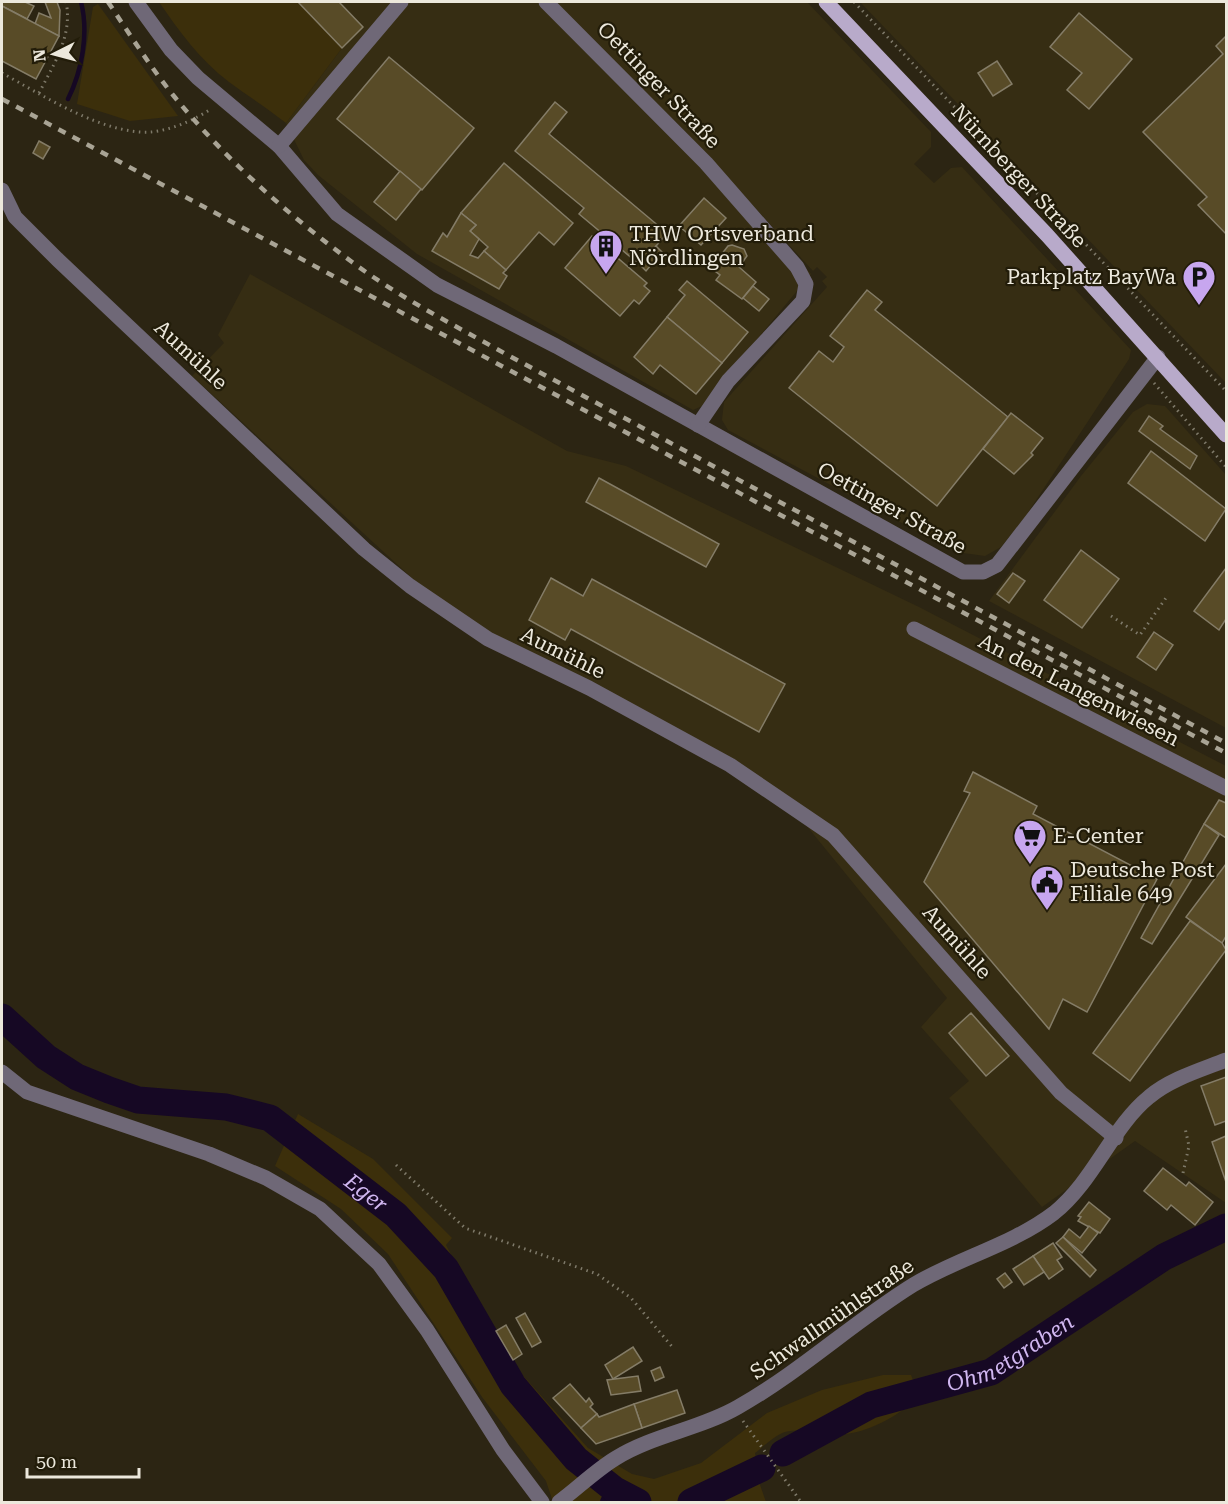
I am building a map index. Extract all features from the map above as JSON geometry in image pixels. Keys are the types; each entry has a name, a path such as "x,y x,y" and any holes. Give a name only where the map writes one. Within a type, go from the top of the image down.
{"main road":[{"name":"Nürnberger Straße","path":"826,2 1047,235 1227,435"}],"street":[{"name":"Oettinger Straße","path":"136,2 171,50 198,78 279,146 337,214 437,285 556,346 963,572 983,572 998,566 1158,357"},
{"path":"279,146 401,2"},
{"name":"Oettinger Straße","path":"546,2 706,163 797,267 806,284 803,301 728,381 698,425"},
{"name":"Aumühle","path":"2,190 15,217 57,259 364,549 410,586 488,639 589,688 730,765 834,835 1062,1093 1116,1138"},
{"name":"An den Langenwiesen","path":"914,629 1227,788"},
{"name":"Schwallmühlstraße","path":"562,1500 617,1457 735,1409 779,1383 860,1321 913,1285 956,1262 1019,1234 1054,1212 1083,1182 1130,1116 1149,1096 1185,1077 1227,1060"},
{"path":"2,1072 27,1092 209,1154 266,1178 320,1209 379,1264 427,1330 503,1449 542,1503"}],"path":[{"path":"39,93 60,53 67,32 66,2"},
{"path":"854,2 1227,391"},
{"path":"2,73 100,122 151,132 194,120 225,99"},
{"path":"1145,373 1227,467"},
{"path":"1111,615 1140,635 1168,595"},
{"path":"1183,1173 1189,1146 1185,1128"},
{"path":"396,1165 465,1228 597,1274 631,1298 674,1349"},
{"path":"735,1409 801,1503"}],"shaded area":[{"path":"159,2 298,2 342,48 286,123 229,82 199,55"},
{"path":"298,2 807,2 931,132 931,147 914,164 934,183 951,168 962,167 1131,350 1129,359 1025,517 1001,547 985,556 956,552 728,430 722,420 724,402 827,287 822,281 827,277 817,267 813,271 669,114 811,274 702,406 693,410 417,254 318,175 304,160 286,123 342,48"},
{"path":"860,2 1226,2 1226,383"},
{"path":"98,4 178,116 130,121 77,104 93,7"},
{"path":"250,274 567,451 626,466 919,607 1226,766 1226,1203 1135,1141 1042,1207 949,1098 969,1081 921,1027 947,998 779,792 448,611 192,376 224,343 218,335"},
{"path":"1147,404 1165,406 1226,475 1226,728 989,601 1081,476 1133,412"},
{"path":"298,1114 373,1159 452,1238 446,1245 502,1352 588,1448 632,1474 654,1479 701,1463 767,1413 822,1390 883,1375 911,1375 919,1395 895,1415 856,1432 838,1434 793,1431 773,1438 755,1453 759,1482 766,1502 553,1502 546,1481 482,1397 388,1254 341,1209 275,1166"}],"building":[{"path":"2,2 25,2 34,6 27,19 2,6"},
{"path":"45,2 57,2 60,10 59,36 35,24 39,13 51,18"},
{"path":"298,2 339,2 363,27 342,48"},
{"path":"2,6 59,36 36,79 2,61"},
{"path":"1079,13 1132,59 1089,109 1067,90 1082,73 1050,47"},
{"path":"1226,36 1226,234 1198,205 1207,197 1143,132 1223,54 1216,46"},
{"path":"389,57 474,128 422,190 337,119"},
{"path":"997,61 1012,84 993,96 978,73"},
{"path":"555,102 567,112 549,134 667,233 640,265 579,214 584,208 515,151"},
{"path":"39,141 50,147 43,159 33,153"},
{"path":"504,163 573,223 554,245 539,232 506,270 484,251 488,247 470,231 476,225 461,213"},
{"path":"400,171 421,189 396,220 374,202"},
{"path":"704,198 726,218 701,245 679,226"},
{"path":"461,213 476,225 470,231 479,239 470,255 478,258 484,251 506,270 503,273 507,276 499,289 432,251 443,233 447,237"},
{"name":"THW Ortsverband Nördlingen","path":"592,236 647,283 644,286 650,291 639,304 634,300 620,316 565,268"},
{"path":"656,246 662,252 646,271 640,265"},
{"path":"728,246 744,249 747,256 739,267 756,282 742,299 716,280 720,275 711,268"},
{"path":"687,281 748,332 722,363 667,317 685,295 679,290"},
{"path":"753,286 769,299 759,311 743,298"},
{"path":"867,290 882,302 875,310 1008,417 937,506 789,388 819,351 833,362 844,347 830,336"},
{"path":"667,317 722,363 696,394 660,365 653,374 634,357"},
{"path":"1011,413 1043,438 1031,453 1033,455 1014,474 983,449"},
{"path":"1149,416 1163,426 1160,429 1197,456 1190,469 1139,431"},
{"path":"1151,451 1226,509 1205,541 1128,483"},
{"path":"599,478 719,544 706,567 586,502"},
{"path":"1081,550 1119,579 1082,628 1044,600"},
{"path":"1226,568 1226,619 1219,630 1194,611"},
{"path":"1013,573 1025,581 1009,603 997,594"},
{"path":"551,578 583,596 592,579 785,684 759,732 571,629 565,640 529,620"},
{"path":"1154,632 1173,645 1156,670 1137,657"},
{"path":"973,772 1037,806 1033,814 1157,879 1087,1012 1063,999 1049,1029 924,882 970,793 964,791"},
{"path":"1219,800 1226,803 1226,838 1204,824"},
{"path":"1204,824 1219,835 1152,944 1141,938"},
{"path":"1226,864 1226,936 1222,943 1186,917"},
{"path":"1190,921 1222,943 1226,950 1130,1081 1093,1053"},
{"path":"971,1013 1009,1056 986,1076 949,1033"},
{"path":"1226,1077 1226,1121 1215,1125 1201,1086"},
{"path":"1226,1136 1226,1182 1212,1142"},
{"path":"1163,1168 1186,1186 1189,1182 1213,1202 1195,1225 1171,1205 1167,1210 1144,1191"},
{"path":"1089,1202 1110,1219 1100,1233 1078,1221 1081,1217 1078,1216"},
{"path":"1089,1226 1098,1233 1082,1253 1063,1237 1069,1229 1080,1238"},
{"path":"1063,1237 1096,1270 1090,1277 1056,1243"},
{"path":"1053,1243 1062,1257 1057,1260 1063,1269 1049,1279 1033,1256"},
{"path":"1033,1256 1044,1272 1024,1285 1013,1269"},
{"path":"1005,1273 1012,1282 1004,1288 997,1279"},
{"path":"525,1313 541,1342 532,1347 516,1318"},
{"path":"506,1325 522,1354 513,1360 496,1331"},
{"path":"633,1347 642,1361 613,1379 605,1365"},
{"path":"660,1367 664,1377 655,1381 651,1371"},
{"path":"638,1376 641,1391 611,1395 607,1380"},
{"path":"570,1384 586,1402 589,1398 593,1404 590,1407 597,1414 581,1428 553,1398"},
{"path":"677,1390 685,1413 642,1428 634,1404"},
{"path":"634,1404 642,1428 596,1444 581,1428 597,1414 599,1417"}],"waterway":[{"path":"68,99 83,52 84,26 81,2"},
{"name":"Eger","path":"2,1017 46,1057 77,1077 109,1090 138,1100 226,1107 270,1118 396,1215 446,1269 513,1385 576,1459 615,1490 638,1502"},
{"name":"Ohmetgraben","path":"783,1453 871,1405 991,1372 1164,1257 1226,1227"},
{"name":"Ohmetgraben","path":"691,1502 762,1468"},
{"path":"608,1502 615,1490"}],"railway":[{"path":"108,2 164,84 213,141 280,205 328,244 388,287 504,353 1226,743"},
{"path":"2,99 1226,753"}],"place":[{"name":"THW Ortsverband Nördlingen","path":"606,275"},
{"name":"Parkplatz BayWa","path":"1199,306"},
{"name":"E-Center","path":"1030,865"},
{"name":"Deutsche Post Filiale 649","path":"1047,911"}]}
